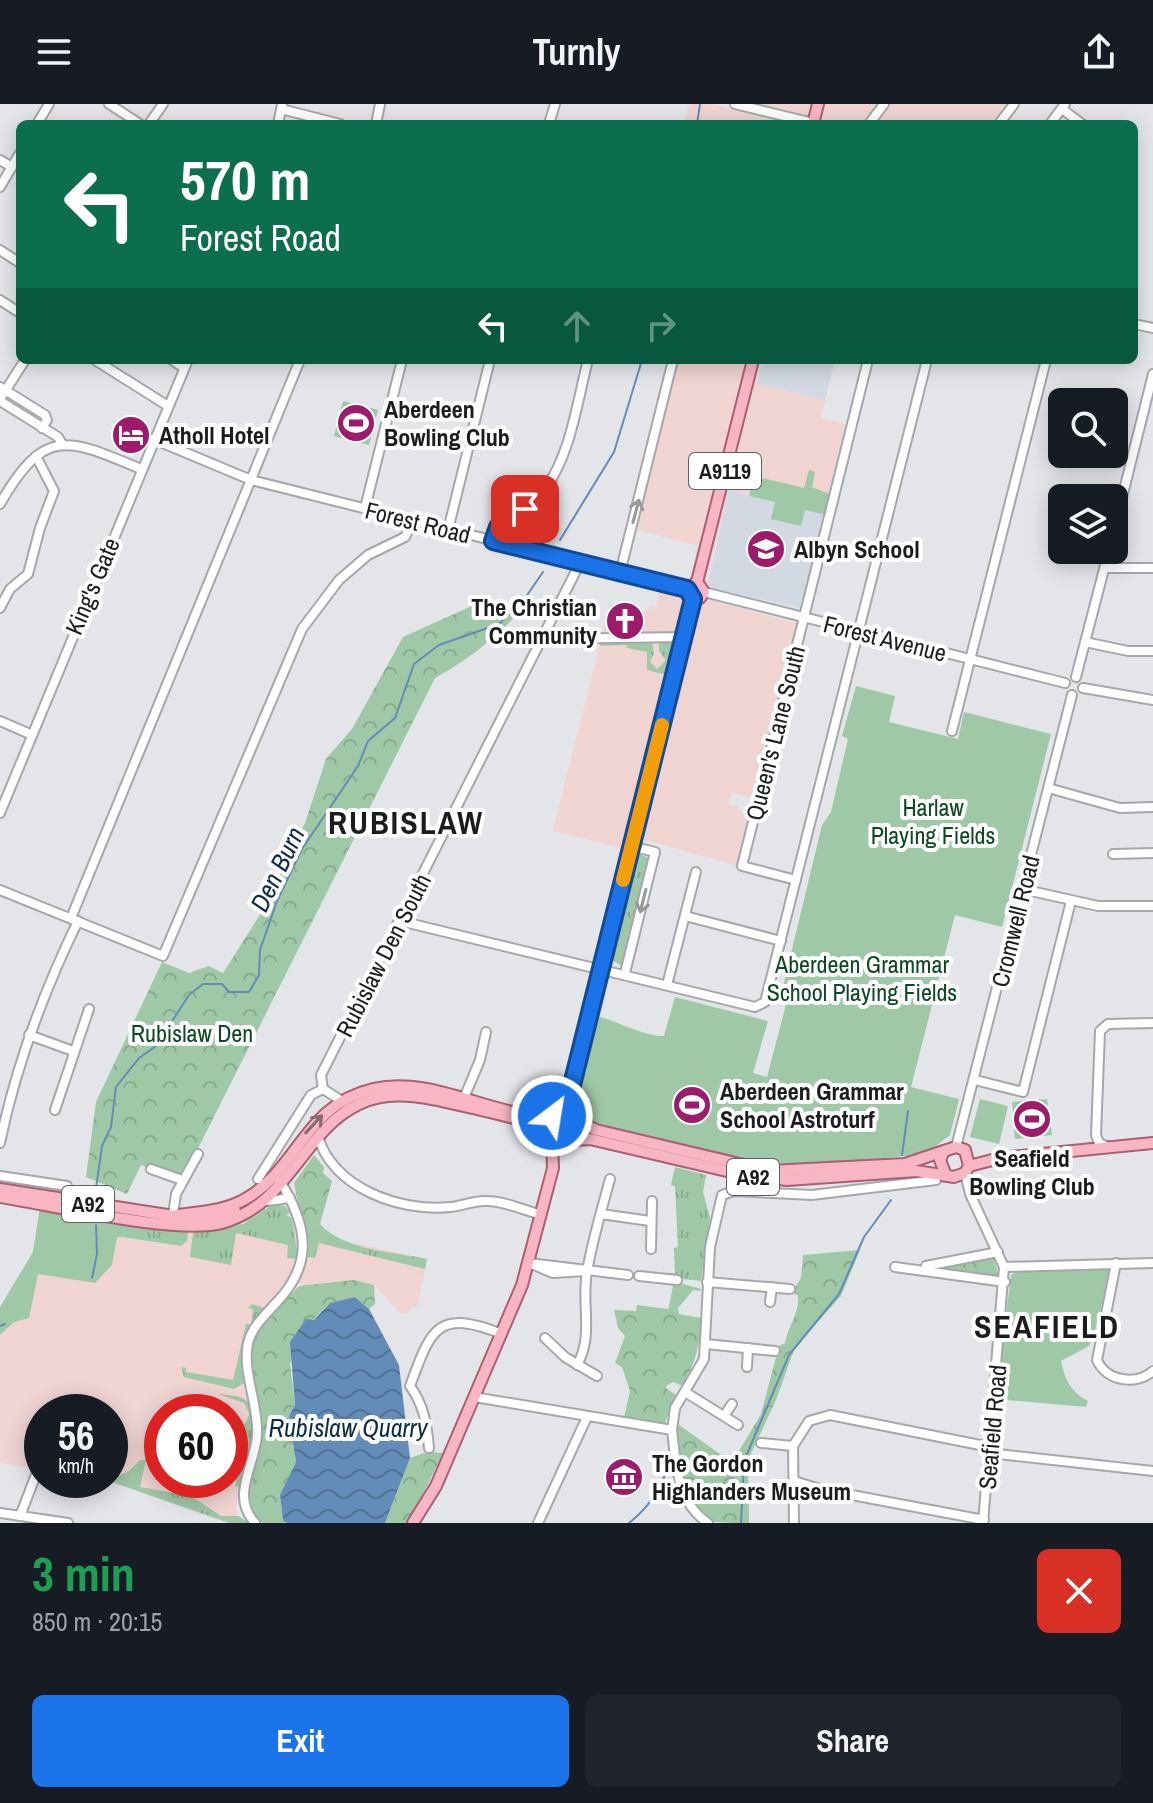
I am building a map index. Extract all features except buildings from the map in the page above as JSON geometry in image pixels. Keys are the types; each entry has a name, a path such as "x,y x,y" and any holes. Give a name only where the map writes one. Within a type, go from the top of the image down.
{"main road":[{"name":"A9119","path":"697,582 752,364"},
{"path":"413,1523 436,1486 502,1334 529,1263 553,1168 574,1128 571,1090 693,599 687,589 697,582 704,592 700,598 693,599"},
{"name":"A92","path":"0,1189 175,1215 235,1204 260,1189 317,1120 342,1101 370,1090 400,1086 529,1115 562,1114 596,1130 769,1171 905,1164 956,1147 968,1153 1000,1158"},
{"path":"553,1168 549,1135 553,1115 571,1090"},
{"name":"A92","path":"0,1197 201,1227 235,1219 267,1201 318,1137 353,1106 393,1094 423,1096 482,1110 549,1135 590,1139 769,1179 804,1180 892,1173 954,1174 1000,1158 1153,1143"},
{"path":"944,1151 940,1160 954,1174 968,1153"},
{"path":"175,1215 193,1219 225,1215 282,1185"}],"street":[{"path":"109,104 133,120"},
{"path":"735,104 801,120"},
{"path":"1063,106 1078,120"},
{"path":"282,107 326,120"},
{"path":"0,160 16,172"},
{"path":"0,187 16,160"},
{"path":"22,364 1,394 62,444"},
{"path":"101,364 168,406"},
{"name":"King's Gate","path":"0,813 30,734 186,364"},
{"path":"0,1143 29,1035 49,981 298,364"},
{"path":"365,508 401,364"},
{"path":"448,530 489,364"},
{"path":"493,541 498,527 534,501 553,476 565,448 587,364"},
{"path":"620,573 672,364"},
{"name":"Queen's Lane South","path":"796,880 742,866 867,364"},
{"path":"400,921 625,973 755,1007 765,1002 926,364"},
{"path":"952,731 1045,364"},
{"path":"1126,484 1153,374"},
{"name":"Forest Road","path":"153,439 251,480 687,589"},
{"path":"0,504 16,476 36,456 62,444 84,446 141,469"},
{"path":"0,608 10,589 28,574 54,491 36,456"},
{"path":"0,890 163,956 302,629 339,580 368,555 405,537 413,521"},
{"name":"Rubislaw Den South","path":"258,1179 309,1098 323,1089 321,1075 580,563"},
{"path":"1106,564 1076,677 1083,688 1153,700"},
{"path":"1105,568 1153,568"},
{"name":"Forest Avenue","path":"704,592 1065,683"},
{"path":"542,639 684,637"},
{"path":"1085,642 1128,651 1153,651"},
{"path":"1076,677 1065,683 1072,695 1083,688"},
{"name":"Cromwell Road","path":"956,1147 1072,695"},
{"path":"0,721 30,734"},
{"path":"1048,788 1120,808 1153,807"},
{"path":"625,973 655,852 631,846"},
{"path":"1113,854 1153,853"},
{"path":"667,985 696,872"},
{"path":"1022,889 1098,906 1153,906"},
{"path":"975,1080 1023,1092 1071,901"},
{"path":"685,916 781,941"},
{"path":"55,1110 89,1009"},
{"path":"1109,1147 1098,1141 1096,1130 1095,1092 1101,1029 1108,1024 1153,1023"},
{"path":"464,1098 480,1060 486,1032"},
{"path":"29,1035 73,1051"},
{"path":"323,1089 342,1101"},
{"path":"318,1137 330,1169 396,1203 448,1207 488,1201 541,1215"},
{"path":"175,1215 182,1180 198,1154"},
{"path":"151,1169 182,1180"},
{"path":"892,1173 894,1186"},
{"path":"255,1523 243,1500 258,1431 247,1351 258,1322 292,1286 301,1270 303,1254 290,1198 275,1174"},
{"path":"722,1195 734,1191 798,1195 894,1186 954,1174"},
{"name":"Seafield Road","path":"954,1174 970,1194 1004,1267 984,1521"},
{"path":"0,1176 67,1186"},
{"path":"577,1365 587,1344 584,1304 587,1270 610,1179"},
{"path":"716,1187 722,1195"},
{"path":"708,1523 696,1520 688,1507 676,1469 672,1430 675,1408 704,1359 707,1282 714,1223 722,1195"},
{"path":"267,1201 290,1198"},
{"path":"651,1249 652,1201"},
{"path":"601,1214 650,1221"},
{"path":"918,1267 998,1252"},
{"path":"529,1263 553,1273 587,1270 628,1275"},
{"path":"1116,1263 1097,1360 1104,1371 1128,1380 1140,1380 1153,1371"},
{"path":"1004,1267 1153,1263"},
{"path":"895,1267 918,1267 1005,1282"},
{"path":"639,1276 677,1280"},
{"path":"707,1282 790,1289"},
{"path":"770,1302 772,1287"},
{"path":"429,1448 426,1419 419,1399 410,1386 429,1337 435,1329 457,1321 502,1334"},
{"path":"545,1338 577,1365 597,1376"},
{"path":"706,1344 775,1351"},
{"path":"747,1367 748,1348"},
{"path":"685,1392 738,1425"},
{"path":"474,1397 672,1430"},
{"path":"724,1416 732,1404"},
{"path":"794,1523 793,1446 809,1421 830,1415 989,1450 1153,1471"},
{"path":"538,1523 587,1417"},
{"path":"761,1443 793,1446"},
{"path":"794,1481 820,1489 984,1521"},
{"path":"20,1516 27,1498"},
{"path":"0,1513 68,1523"}],"shaded area":[{"path":"689,104 712,104 737,110 739,104 1010,104 998,120 685,120"},
{"path":"674,364 762,364 757,384 825,400 821,418 849,425 827,515 730,491 707,579 713,588 711,600 799,624 756,799 733,793 729,804 739,807 739,811 753,811 739,866 642,839 638,852 553,831 610,604 648,612 650,606 656,607 662,583 682,588 691,575 698,546 634,529"},
{"path":"762,364 834,364 825,400 757,384"},
{"name":"Albyn School","path":"729,491 827,515 803,609 713,588 708,583"},
{"path":"273,1204 285,1206 295,1229 320,1224 328,1234 350,1242 427,1259 417,1308 412,1307 407,1314 400,1313 374,1285 354,1280 310,1287 291,1281 251,1327 248,1375 253,1440 248,1459 248,1394 144,1394 144,1493 128,1488 128,1394 24,1394 24,1467 0,1463 0,1335 14,1322 29,1317 37,1274 95,1283 108,1267 117,1236 123,1237 125,1225 193,1233 218,1231 243,1224"},
{"path":"157,1498 238,1498 238,1516 249,1523 229,1523"}],"green space":[{"name":"Aberdeen Bowling Club","path":"343,401 378,410 369,445 334,436"},
{"path":"809,470 815,472 812,487 832,495 827,515 805,510 801,526 771,519 775,502 749,496 754,476 804,488"},
{"name":"Rubislaw Den","path":"521,594 530,599 509,623 462,662 435,678 182,1180 141,1165 127,1194 86,1177 96,1102 162,962 189,973 209,966 223,973 261,913 305,823 326,759 352,729 403,637 485,600 503,610"},
{"path":"652,641 654,653 650,662 657,669 666,660 659,651 659,642 672,642 666,675 647,670 647,652 627,648 627,645 600,646 601,643"},
{"name":"Aberdeen Grammar School Playing Fields","path":"856,686 895,696 889,722 958,739 964,712 1051,734 1002,927 955,915 911,1087 959,1099 950,1135 931,1150 917,1155 806,1165 740,1160 595,1123 579,1114 577,1098 597,1016 664,1036 675,997 768,1021 753,1073 767,1077 788,997 781,995 822,825 831,812 848,739 842,736"},
{"path":"640,854 650,859 623,967 612,960 636,859"},
{"path":"980,1099 1008,1106 999,1144 970,1137"},
{"name":"Seafield Bowling Club","path":"1047,1099 1052,1135 1015,1139 1012,1102"},
{"path":"314,1155 324,1167 323,1173 332,1181 320,1224 303,1228 294,1183"},
{"path":"675,1167 706,1175 703,1192 710,1218 701,1281 667,1277 667,1273 675,1273 674,1248 678,1247 675,1186 671,1185"},
{"path":"273,1204 285,1206 291,1212 286,1215 292,1218 298,1259 287,1258 288,1245 236,1233 231,1265 190,1257 193,1233 243,1224"},
{"path":"40,1207 125,1225 123,1237 117,1237 112,1265 95,1283 38,1274 29,1318 14,1322 0,1335 0,1307 33,1252"},
{"path":"320,1224 330,1233 355,1245 427,1259 425,1269 319,1243 315,1258 308,1257 303,1228"},
{"path":"125,1225 188,1232 187,1241 181,1246 123,1237"},
{"path":"860,1250 841,1296 795,1347 776,1400 748,1460 749,1523 711,1521 691,1502 685,1488 677,1455 675,1410 679,1425 727,1459 736,1456 761,1414 779,1346 785,1343 796,1314 798,1296 792,1292 801,1278 803,1255"},
{"path":"994,1259 999,1277 929,1267"},
{"path":"1020,1270 1109,1270 1109,1277 1093,1338 1089,1346 1061,1361 1070,1385 1088,1401 1086,1407 996,1399 1011,1275"},
{"path":"666,1279 701,1289 693,1290 678,1308 669,1306 673,1286 665,1283"},
{"path":"354,1280 374,1285 375,1304 369,1309 355,1297 330,1303 313,1320 290,1363 295,1405 289,1416 296,1462 280,1496 283,1521 288,1523 262,1523 250,1499 252,1475 262,1438 253,1343 259,1329 299,1286"},
{"path":"252,1304 267,1309 251,1327 246,1382 234,1389 184,1377 181,1367 186,1368 186,1372 233,1380 246,1324 251,1324 253,1309 248,1308"},
{"path":"637,1305 668,1309 669,1306 678,1308 679,1314 701,1318 691,1369 682,1386 674,1382 667,1385 666,1388 676,1395 665,1423 658,1426 623,1422 630,1391 622,1367 615,1363 625,1336 618,1328 614,1310 636,1311"},
{"path":"248,1403 253,1415 253,1427 248,1452 248,1417"},
{"path":"427,1452 443,1453 412,1517 405,1523 385,1523 410,1458"},
{"path":"144,1460 140,1487 144,1488 144,1493 128,1488 128,1472"},
{"path":"157,1498 194,1498 221,1516 238,1516 249,1523 229,1523"}],"water":[{"name":"Rubislaw Quarry","path":"355,1297 369,1309 399,1365 410,1458 385,1523 288,1523 283,1521 280,1495 296,1462 289,1416 295,1405 290,1342 306,1319 314,1320 330,1303"}],"waterway":[{"name":"Den Burn","path":"698,120 700,104"},
{"name":"Den Burn","path":"560,540 614,452 641,364"},
{"name":"Den Burn","path":"96,1188 102,1146 111,1127 116,1087 139,1058 156,1046 189,995 203,984 222,984 229,992 249,992 259,975 260,950 277,901 302,849 358,766 368,741 395,718 414,664 439,645 499,624 523,601 543,572"},
{"path":"902,1155 908,1111"},
{"path":"741,1523 744,1461 789,1355 839,1294 864,1237 891,1200"},
{"name":"Den Burn","path":"92,1278 97,1254 96,1225"},
{"name":"Den Burn","path":"0,1326 5,1324"},
{"path":"629,1523 657,1491 666,1471 670,1450"}],"slow traffic":[{"path":"623,880 662,725"}],"place":[{"name":"Aberdeen Bowling Club","path":"356,423"},
{"name":"Atholl Hotel","path":"131,435"},
{"name":"Albyn School","path":"766,549"},
{"name":"The Christian Community","path":"625,621"},
{"name":"Aberdeen Grammar School Astroturf","path":"692,1105"},
{"name":"Seafield Bowling Club","path":"1032,1119"},
{"name":"The Gordon Highlanders Museum","path":"624,1477"}],"district":[{"name":"RUBISLAW","path":"406,822"},
{"name":"SEAFIELD","path":"1047,1326"}],"route":[{"path":"525,509 498,527 493,541 687,589 693,599 571,1089 552,1116"}],"park label":[{"name":"Harlaw Playing Fields","path":"933,821"}]}
